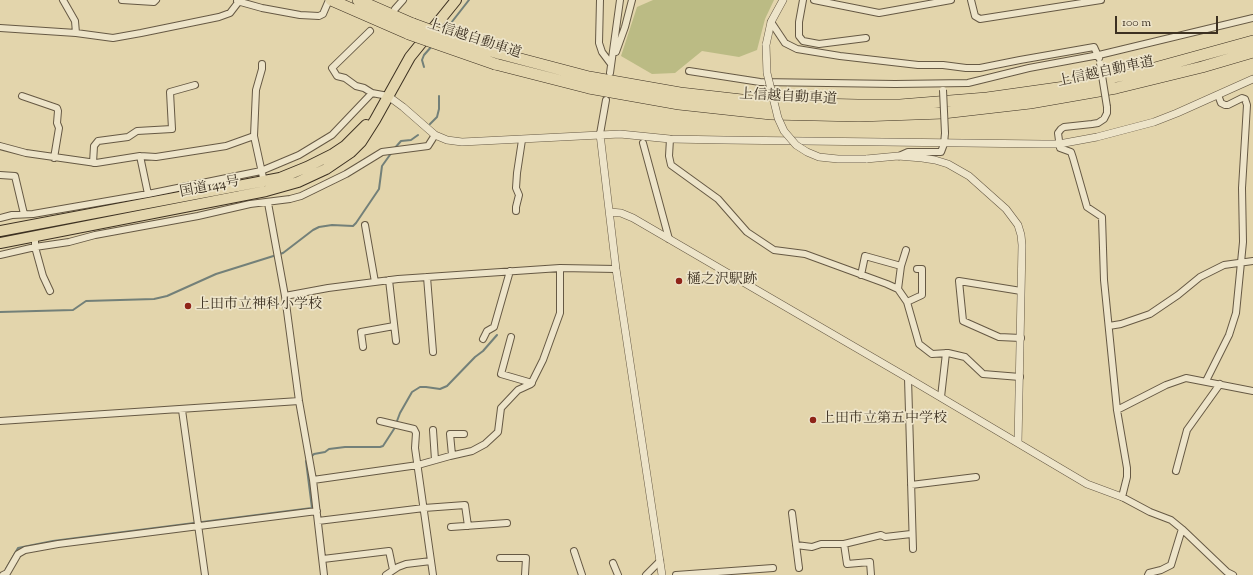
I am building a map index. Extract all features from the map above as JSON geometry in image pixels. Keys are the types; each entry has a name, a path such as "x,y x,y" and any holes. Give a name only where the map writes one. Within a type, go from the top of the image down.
{"highway":[{"name":"上信越自動車道","path":"330,0 409,34 497,59 589,88 679,104 771,114 859,116 943,113 1037,102 1109,90 1253,52"},
{"name":"上信越自動車道","path":"358,0 497,59 680,93 768,103 815,105 886,105 979,99 1072,86 1155,68 1253,41"},
{"name":"国道144号","path":"0,242 266,191 298,182 326,169 351,152 361,142 369,131 410,57 456,0"},
{"name":"国道144号","path":"0,231 280,178 320,161 339,150 357,135 388,96"}],"street":[{"path":"63,0 75,21 76,33"},
{"path":"122,0 154,2 156,0"},
{"path":"0,28 76,33 113,38 220,17 230,13 238,1 262,8 300,15 319,16 323,14 330,0"},
{"path":"395,9 403,0"},
{"path":"600,0 600,43 602,52 611,64"},
{"path":"610,73 620,0"},
{"path":"611,64 625,28 632,0"},
{"path":"783,0 771,22 766,45 767,73 778,118 784,131 796,145 819,157 866,159 898,156 935,160 948,164 969,176 1006,209 1018,225 1021,235 1021,338 1018,443"},
{"path":"803,0 799,22 799,36 802,40 819,44 866,38"},
{"path":"814,0 879,13 919,3 951,0"},
{"path":"971,0 975,16 980,19 1101,0"},
{"path":"689,71 760,82 943,87 1099,55 1253,18"},
{"path":"771,22 785,43 797,49 840,56 918,65 943,65 980,68 1094,47 1099,55 1107,113 1104,119 1098,123 1060,129 1058,133 1060,148 1071,152 1087,207 1102,217 1104,280 1117,410 1127,468 1127,477 1122,497"},
{"path":"370,32 332,68 338,76 345,78 356,86 364,88 372,93 388,96 435,135 447,140 462,142 620,134 670,139 944,144 1059,144 1115,133 1154,122 1253,79"},
{"path":"262,64 256,90 254,136 264,182"},
{"path":"93,163 94,146 98,141 128,137 137,131 172,129 170,92 195,85"},
{"path":"898,156 908,152 941,152 944,144 945,133 943,87"},
{"path":"0,218 148,194 261,171 299,155 332,135 372,93"},
{"path":"1206,381 1229,335 1236,313 1243,242 1242,188 1247,105 1245,99 1242,98 1225,105 1221,103 1218,95"},
{"path":"22,96 57,108 57,123 59,128 54,158"},
{"path":"606,100 600,134 616,269 662,575"},
{"path":"0,255 35,247 70,242 95,235 192,218 250,204 268,203 301,196 346,174 382,152 428,146 435,135"},
{"path":"0,146 26,153 93,163 140,156 156,157 226,146 254,136"},
{"path":"670,139 669,156 671,165 718,199 747,232 774,250 805,254 898,289 907,302 919,344 932,354 946,353 965,357 983,374 1020,377"},
{"path":"516,211 519,195 516,188 516,173 522,140"},
{"path":"643,143 669,239"},
{"path":"140,156 148,194"},
{"path":"0,175 15,176 24,214"},
{"path":"268,203 285,296 299,401 313,480 324,575"},
{"path":"610,212 621,213 633,218 1087,484 1122,497 1150,512 1164,516 1182,529 1226,572 1233,575"},
{"path":"365,226 375,282"},
{"path":"34,236 35,247 43,276 50,291"},
{"path":"898,289 901,266 906,250"},
{"path":"861,275 865,256 901,266"},
{"path":"1109,326 1122,324 1150,314 1178,295 1200,277 1224,265 1253,261"},
{"path":"285,296 328,288 389,280 560,268 616,269"},
{"path":"313,480 418,465 472,451 485,444 498,432 501,408 518,390 532,383 543,360 560,313 560,268"},
{"path":"907,302 922,295 922,269 917,269"},
{"path":"483,339 487,331 494,327 510,271"},
{"path":"427,277 433,352"},
{"path":"389,280 396,341"},
{"path":"1021,291 959,281 963,321 999,337 1021,338"},
{"path":"363,347 361,332 394,326"},
{"path":"511,337 501,374 532,383"},
{"path":"941,398 946,353"},
{"path":"908,378 912,549"},
{"path":"1117,410 1178,380 1186,378 1253,391"},
{"path":"1176,471 1186,430 1220,384"},
{"path":"0,421 299,401"},
{"path":"182,410 205,575"},
{"path":"380,420 414,429 416,433 418,465 433,575"},
{"path":"433,430 435,460"},
{"path":"452,455 450,434 464,434"},
{"path":"911,486 976,477"},
{"path":"318,521 424,508 465,505 468,526"},
{"path":"3,575 7,572 18,554 25,550 58,544 198,525 317,511"},
{"path":"792,513 799,568"},
{"path":"451,527 507,523"},
{"path":"1148,575 1149,573 1160,573 1171,565 1182,529"},
{"path":"796,545 812,547 821,544 844,544 881,535 885,537 912,534"},
{"path":"844,544 847,564 870,562 871,575"},
{"path":"323,559 389,551 393,570"},
{"path":"574,551 582,575"},
{"path":"500,558 526,558 525,575"},
{"path":"386,575 406,564 431,561"},
{"path":"646,575 660,561"},
{"path":"613,563 618,575"},
{"path":"676,575 773,568"}],"green space":[{"path":"653,0 774,0 765,19 757,50 739,57 702,51 675,73 652,74 621,56 637,7"}],"waterway":[{"path":"444,32 469,0"},
{"path":"424,67 422,60 424,55 432,46"},
{"path":"430,124 437,117 439,109 439,96"},
{"path":"394,149 401,141 411,140 418,135"},
{"path":"0,312 73,310 86,301 154,299 167,296 216,274 283,253 319,227 332,225 353,226 379,189 382,166 392,152"},
{"path":"312,456 314,454 325,452 329,449 383,446 394,429 400,413 412,392 420,387 440,389 447,386 475,357 483,351 497,335"},
{"path":"6,571 18,548 53,541 312,508 306,461"}],"place":[{"name":"樋之沢駅跡","path":"679,281"},
{"name":"上田市立神科小学校","path":"188,306"},
{"name":"上田市立第五中学校","path":"813,420"}]}
